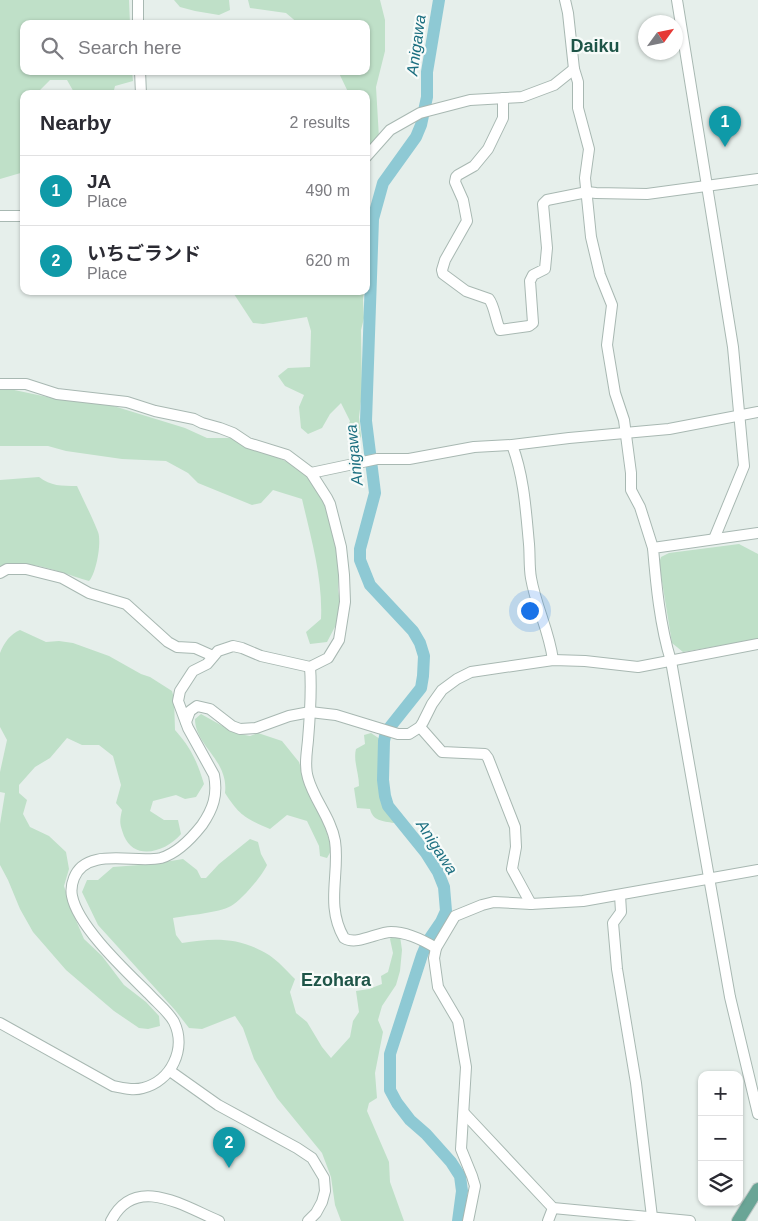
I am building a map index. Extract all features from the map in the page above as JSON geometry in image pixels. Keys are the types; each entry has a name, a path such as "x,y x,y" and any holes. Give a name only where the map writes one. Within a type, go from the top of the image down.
{"main road":[{"path":"738,1221 758,1189"}],"street":[{"path":"138,0 138,20"},
{"path":"565,0 574,69 578,82 578,108 588,149 585,178 591,237 600,276 612,306 607,345 614,393 624,420 631,473 631,490 640,507 653,548 664,629 730,997 758,1114"},
{"path":"676,0 733,347 744,466 714,538"},
{"path":"370,152 390,130 420,113 470,100 522,97 554,84 574,69"},
{"path":"140,75 141,90"},
{"path":"503,98 503,118 488,149 474,166 456,177 455,182 463,200 468,221 445,260 442,270 443,274 466,291 489,299 492,302 495,319 500,330 529,326 533,323 530,281 533,275 545,268 547,248 544,201 587,192 647,194 758,179"},
{"path":"0,216 20,216"},
{"path":"0,384 33,385 57,394 127,402 155,411 194,419 234,433 248,443 283,453 311,472 330,504 341,547 345,602 339,640 334,650 328,658 310,667 261,656 233,646 218,651 207,664 193,671 180,691 178,701 186,722 214,776 216,784 215,799 207,818 185,844 174,852 161,858 92,860 82,866 76,873 73,881 72,896 88,928 108,952 174,1021 179,1042 176,1060 170,1071 161,1080 143,1089 120,1088 98,1078 0,1023"},
{"path":"311,472 377,459 409,458 474,447 512,445 669,429 758,412"},
{"path":"512,445 525,504 532,581 538,606 549,634 553,660"},
{"path":"653,548 758,533"},
{"path":"0,573 7,569 26,569 62,578 89,593 126,604 168,642 177,647 195,648 213,656"},
{"path":"186,722 190,711 198,706 210,709 232,726 240,729 256,728 289,716 310,712 336,715 398,734 409,734 420,727 434,700 442,690 464,674 471,672 553,660 585,661 638,667 758,644"},
{"path":"310,667 310,712 306,766 308,778 327,816 334,839 336,850 333,899 341,933 344,938 352,940 390,932 407,934 434,947"},
{"path":"420,727 442,752 485,754 488,758 515,827 516,847 512,869 531,904"},
{"path":"468,1221 475,1186 461,1148 466,1067 458,1021 438,987 434,958 434,947 455,916 494,902 531,904 583,901 758,870"},
{"path":"620,895 621,912 613,924 616,960 636,1084 652,1217"},
{"path":"170,1071 218,1105 312,1158 324,1178 325,1191 316,1213 308,1221"},
{"path":"464,1113 553,1208 690,1221"},
{"path":"111,1221 122,1206 135,1198 152,1195 172,1200 218,1221"},
{"path":"548,1221 553,1208"}],"green space":[{"path":"0,0 129,0 130,20 20,20 20,75 132,75 133,81 115,86 114,90 73,90 67,80 50,80 40,90 20,90 20,173 0,179"},
{"path":"174,0 229,0 230,10 219,15 195,11 180,7"},
{"path":"248,0 380,0 385,20 385,51 376,87 379,138 370,146 370,90 347,90 340,75 370,75 370,20 294,20 286,13 250,8"},
{"path":"235,295 364,295 364,318 361,330 362,393 359,417 361,436 359,441 346,431 350,421 341,403 330,414 322,428 308,434 301,428 299,407 304,395 285,386 278,376 288,368 310,367 311,331 307,317 263,324 253,323"},
{"path":"0,387 57,399 94,400 185,428 207,438 232,438 292,464 309,477 325,504 337,548 339,568 338,590 341,607 337,623 327,642 310,644 306,632 321,619 321,604 316,559 302,499 273,490 261,503 252,505 198,483 188,473 166,461 122,459 66,451 48,446 0,446"},
{"path":"39,477 56,485 77,486 99,537 96,565 89,581 31,565 8,565 0,569 0,480"},
{"path":"739,544 758,554 758,639 683,652 672,643 659,563 661,557 669,553"},
{"path":"20,630 46,642 73,643 109,656 150,677 172,691 175,730 193,755 204,784 196,797 185,799 176,795 153,801 150,811 164,820 178,820 181,834 168,845 160,849 143,851 129,844 121,826 122,810 116,803 121,785 113,756 99,745 82,745 67,738 50,758 35,767 19,785 19,793 27,800 23,814 30,827 49,836 66,852 69,869 64,886 84,939 102,956 124,985 146,1002 159,1016 160,1026 148,1029 139,1028 114,1011 66,970 33,932 0,865 0,824 5,793 0,792 0,772 7,740 0,727 0,653 8,639"},
{"path":"201,714 235,733 250,736 258,733 282,741 299,762 308,790 321,814 332,849 327,858 320,856 319,846 307,821 287,815 270,829 239,812 225,793 225,781 222,771 196,729 195,719"},
{"path":"371,733 380,739 380,790 384,807 394,817 394,823 376,818 370,809 357,808 354,788 359,786 355,758 356,749 365,744 364,735"},
{"path":"250,839 258,842 261,854 267,865 256,881 241,899 231,906 211,912 173,918 176,935 182,943 205,940 237,942 258,949 272,957 295,979 290,992 296,1013 307,1022 331,1058 350,1037 353,1021 359,1012 356,991 382,984 381,976 388,972 393,953 390,939 393,935 400,936 402,950 400,971 396,985 382,1006 378,1020 383,1032 375,1073 377,1098 369,1103 367,1111 389,1162 390,1182 404,1221 341,1221 335,1205 331,1177 322,1153 277,1098 254,1059 243,1028 235,1016 202,1029 189,1028 98,925 82,892 87,880 98,880 113,867 183,859 197,870 201,878 206,878 219,864"}],"waterway":[{"name":"Anigawa","path":"439,0 427,72 427,97 421,125 416,137 383,183 373,219 366,421 375,493 360,549 360,560 370,585 413,631 420,643 424,656 421,688 386,732 383,780 388,806 426,853 438,872 444,887 446,911 422,955 390,1054 390,1090 410,1120 426,1134 451,1162 460,1176 462,1191 458,1221"}],"place":[{"name":"JA","path":"725,147"},
{"name":"いちごランド","path":"229,1168"}],"district":[{"name":"Daiku","path":"595,46"},
{"name":"Ezohara","path":"336,980"}]}
